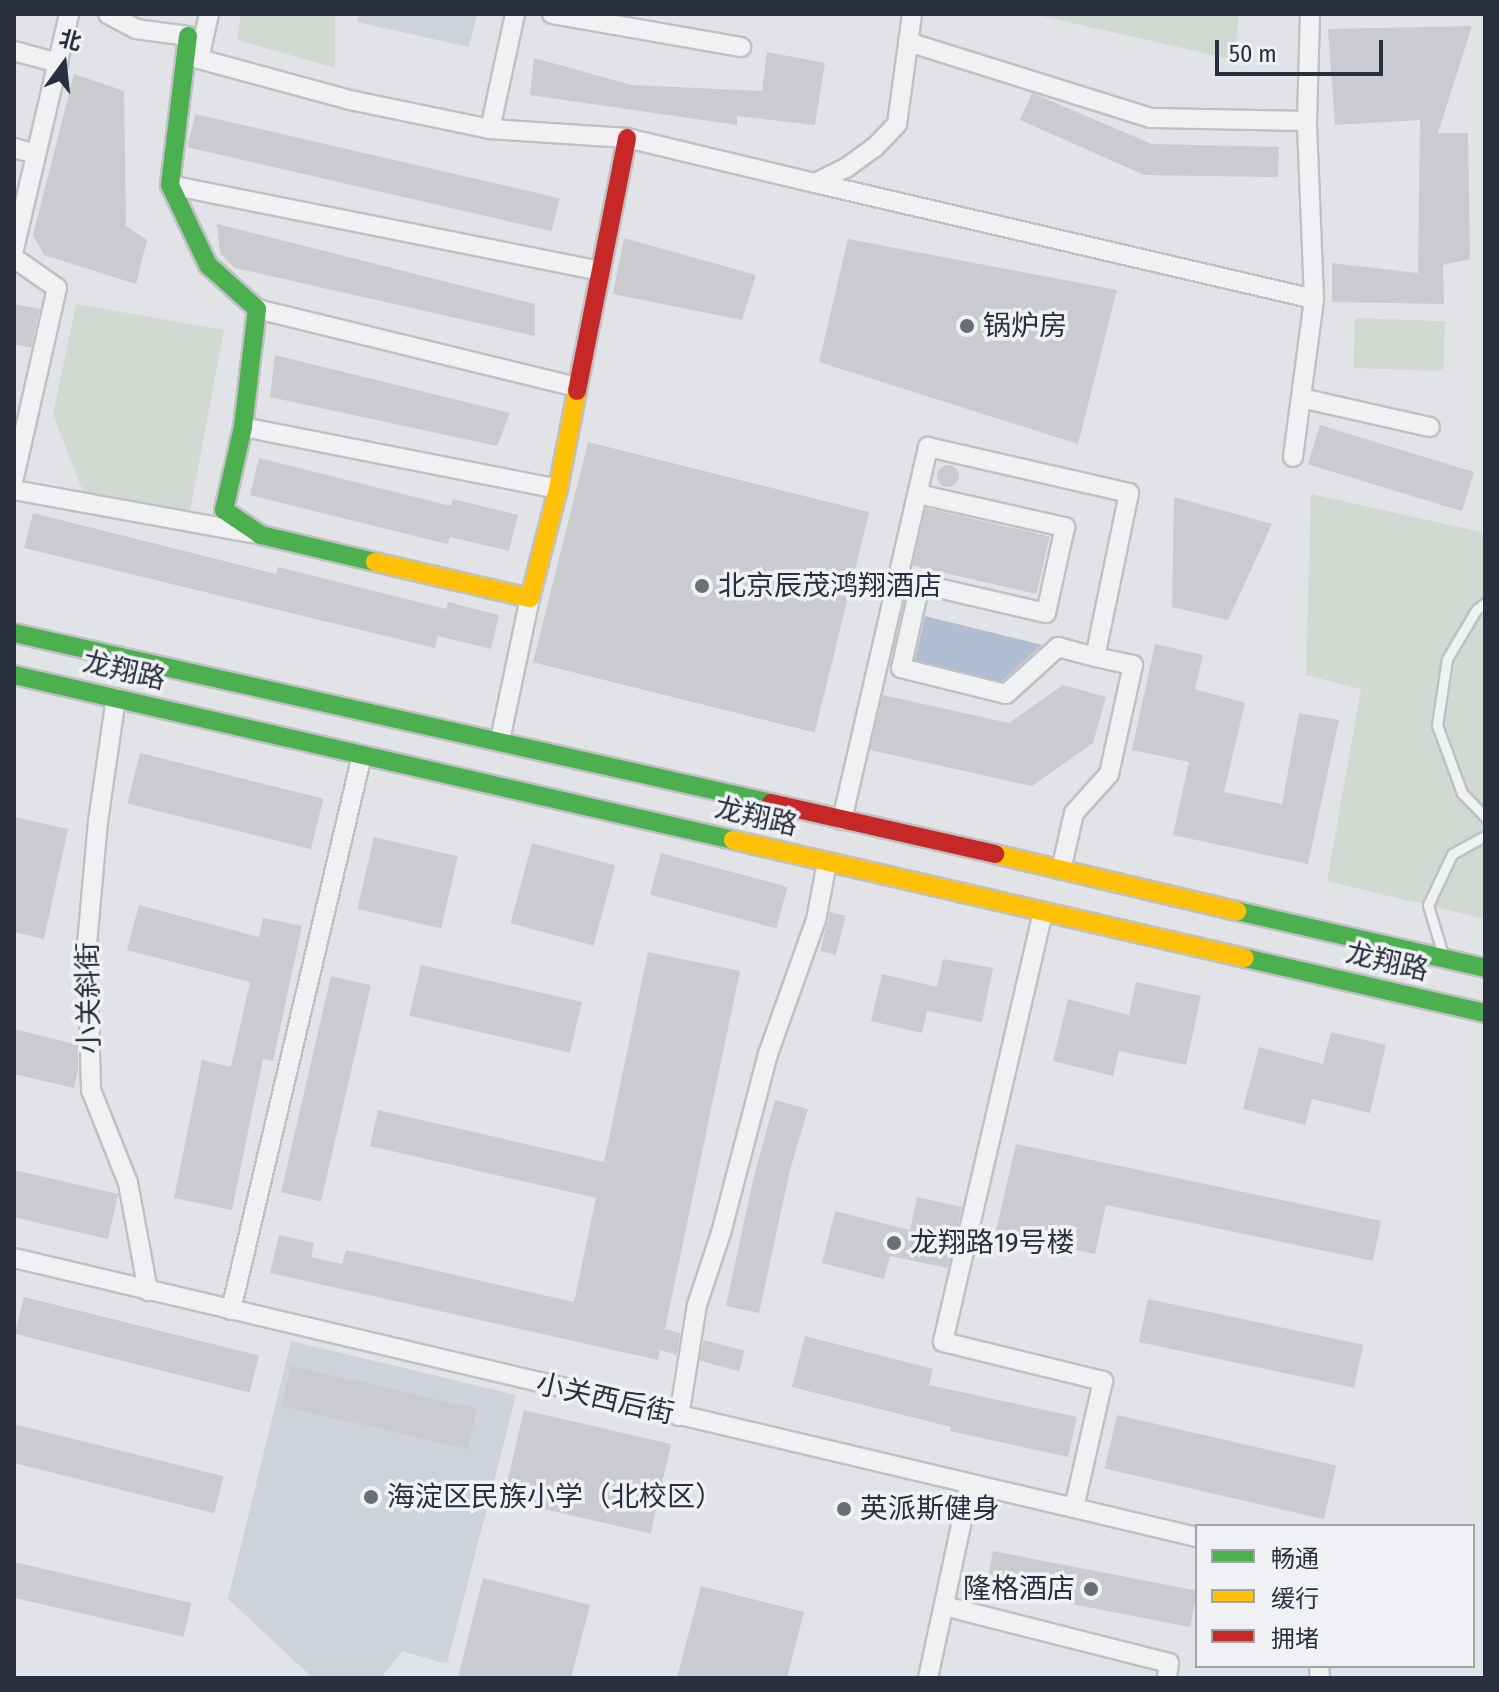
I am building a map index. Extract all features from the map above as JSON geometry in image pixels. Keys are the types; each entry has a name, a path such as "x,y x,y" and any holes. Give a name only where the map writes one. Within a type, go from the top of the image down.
{"street":[{"path":"14,249 69,14"},
{"path":"108,14 136,29 188,36"},
{"path":"199,59 209,14"},
{"path":"490,129 515,14"},
{"path":"552,14 741,47"},
{"path":"815,183 846,168 874,148 897,124 912,14"},
{"path":"1293,457 1314,299 1307,121 1310,14"},
{"path":"188,36 199,59 350,100 490,129 627,138 1314,299"},
{"path":"188,36 170,185 208,265 257,309 578,387"},
{"path":"908,42 1150,118 1307,121"},
{"path":"14,51 58,63"},
{"path":"500,740 530,598 558,489 627,138"},
{"path":"14,148 36,154"},
{"path":"170,185 600,271"},
{"path":"14,258 57,288 14,477"},
{"path":"257,309 243,427 224,510 261,535"},
{"path":"14,384 34,388"},
{"path":"1301,398 1430,427"},
{"path":"243,427 558,489"},
{"path":"842,820 928,447 1129,493 1095,657"},
{"path":"14,490 261,535 530,598"},
{"path":"918,494 1065,527 1046,613 920,584 901,668 1006,694 1058,647 1133,665 1109,774 1074,813 1061,870"},
{"name":"龙翔路","path":"14,633 500,740 1485,968"},
{"path":"1080,641 1095,657"},
{"name":"龙翔路","path":"14,675 1485,1013"},
{"path":"874,683 886,686 894,675"},
{"name":"小关斜街","path":"116,698 98,821 87,944 91,1090 128,1183 148,1291"},
{"path":"231,1310 362,755"},
{"path":"679,1416 697,1305 721,1233 768,1054 816,920 827,863"},
{"path":"1043,912 943,1342 1103,1381 1074,1508"},
{"name":"小关西后街","path":"14,1258 1195,1537"},
{"path":"928,1678 970,1484"},
{"path":"944,1606 1169,1663 1167,1678"}],"lane":[{"path":"1485,603 1476,610 1447,659 1437,725 1462,793 1485,817"},
{"path":"1444,959 1428,905 1452,854 1485,836"}],"shaded area":[{"path":"241,14 335,14 335,68 237,40"},
{"path":"359,14 477,14 469,47 357,22"},
{"path":"1033,14 1239,14 1235,60"},
{"path":"76,304 224,330 186,533 91,512 53,415"},
{"path":"1355,318 1445,321 1443,371 1353,368"},
{"path":"1311,494 1485,533 1485,919 1327,881 1361,689 1306,675"},
{"name":"海淀区民族小学（北校区）","path":"291,1341 516,1395 447,1664 402,1651 381,1678 313,1678 228,1599"}],"water":[{"path":"925,616 1042,645 1001,682 915,660"}],"building":[{"path":"1472,26 1438,133 1468,133 1470,259 1443,265 1444,304 1332,302 1332,263 1418,273 1420,120 1335,125 1328,29"},
{"path":"767,52 825,63 815,125 737,116 737,125 530,95 534,58 632,85 762,91"},
{"path":"74,74 124,91 126,226 147,240 136,284 44,255 33,235"},
{"path":"1032,93 1152,144 1279,147 1278,177 1144,175 1020,120"},
{"path":"195,114 559,198 552,231 187,147"},
{"path":"217,224 535,304 535,336 235,268 220,253"},
{"path":"624,238 756,275 742,320 613,294"},
{"name":"锅炉房","path":"848,239 1117,290 1078,444 819,362"},
{"path":"14,304 40,309 31,348 14,344"},
{"path":"275,355 510,413 497,446 270,397"},
{"path":"1320,425 1474,472 1462,511 1308,464"},
{"name":"北京辰茂鸿翔酒店","path":"588,442 869,512 814,732 533,662"},
{"path":"259,458 451,506 453,499 518,515 509,551 450,537 447,544 250,495"},
{"path":"948,465 956,468 959,476 956,484 948,487 940,484 937,476 940,468"},
{"path":"1174,497 1272,524 1228,620 1172,607"},
{"path":"926,508 1050,537 1036,594 913,565"},
{"path":"33,513 276,574 278,567 446,609 448,602 499,615 491,649 438,636 435,648 24,548"},
{"path":"1155,644 1203,655 1195,689 1245,703 1224,792 1282,804 1299,713 1339,720 1308,864 1173,835 1189,762 1132,750"},
{"path":"1063,685 1106,697 1093,743 1032,786 870,750 883,695 1009,723"},
{"path":"140,753 323,799 311,849 127,803"},
{"path":"14,817 68,829 44,939 14,932"},
{"path":"374,837 458,856 441,928 357,909"},
{"path":"532,843 615,865 594,945 511,923"},
{"path":"661,853 788,887 776,928 650,895"},
{"path":"139,905 259,937 263,918 302,926 273,1061 263,1059 232,1210 174,1198 202,1060 231,1067 250,982 127,950"},
{"path":"830,912 846,916 836,955 820,951"},
{"path":"648,952 740,971 665,1329 680,1333 677,1355 660,1350 658,1360 270,1273 279,1235 314,1243 311,1257 342,1264 346,1250 574,1302 596,1198 370,1146 378,1110 604,1162"},
{"path":"943,959 993,968 982,1022 927,1011 922,1033 871,1021 882,974 937,987"},
{"path":"421,965 582,1002 570,1053 409,1016"},
{"path":"331,976 371,985 321,1202 281,1192"},
{"path":"1136,982 1201,996 1186,1065 1119,1051 1113,1076 1053,1061 1068,999 1129,1015"},
{"path":"14,1029 78,1045 74,1088 14,1074"},
{"path":"1331,1032 1386,1045 1370,1113 1312,1099 1305,1125 1243,1109 1259,1047 1323,1064"},
{"path":"775,1100 808,1109 790,1170 759,1313 726,1306 753,1180"},
{"path":"1016,1144 1381,1221 1373,1261 1106,1205 1095,1254 996,1231"},
{"path":"14,1170 118,1194 108,1239 14,1217"},
{"name":"龙翔路19号楼","path":"917,1197 962,1207 948,1268 890,1256 884,1279 822,1263 835,1211 910,1230"},
{"path":"24,1297 259,1356 250,1392 15,1334"},
{"path":"1148,1299 1363,1345 1354,1388 1139,1342"},
{"path":"805,1336 933,1369 929,1385 1077,1417 1068,1457 950,1431 951,1427 792,1387"},
{"path":"704,1340 745,1351 739,1371 699,1360"},
{"path":"291,1366 477,1409 468,1449 282,1406"},
{"path":"524,1410 671,1444 650,1534 503,1500"},
{"path":"1117,1415 1336,1466 1324,1519 1105,1469"},
{"path":"14,1424 224,1476 214,1513 14,1463"},
{"name":"隆格酒店","path":"993,1551 1195,1590 1195,1602 1190,1627 986,1587"},
{"path":"14,1562 191,1603 183,1637 14,1598"},
{"path":"483,1578 590,1605 571,1678 458,1678"},
{"path":"701,1586 804,1612 787,1678 677,1678"}],"traffic: fast":[{"path":"188,36 170,185 208,265 257,309 243,427 224,510 261,535 375,562"},
{"path":"14,633 771,803"},
{"path":"14,675 733,840"},
{"path":"1237,911 1485,968"},
{"path":"1245,958 1485,1013"}],"traffic: slow":[{"path":"375,562 530,598 558,489 577,391"},
{"path":"733,840 1245,958"},
{"path":"995,854 1237,911"}],"traffic: jam":[{"path":"577,391 627,138"},
{"path":"771,803 995,854"}],"place":[{"name":"锅炉房","path":"967,326"},
{"name":"北京辰茂鸿翔酒店","path":"702,586"},
{"name":"龙翔路19号楼","path":"894,1243"},
{"name":"海淀区民族小学（北校区）","path":"371,1497"},
{"name":"英派斯健身","path":"844,1509"},
{"name":"隆格酒店","path":"1091,1589"}]}
